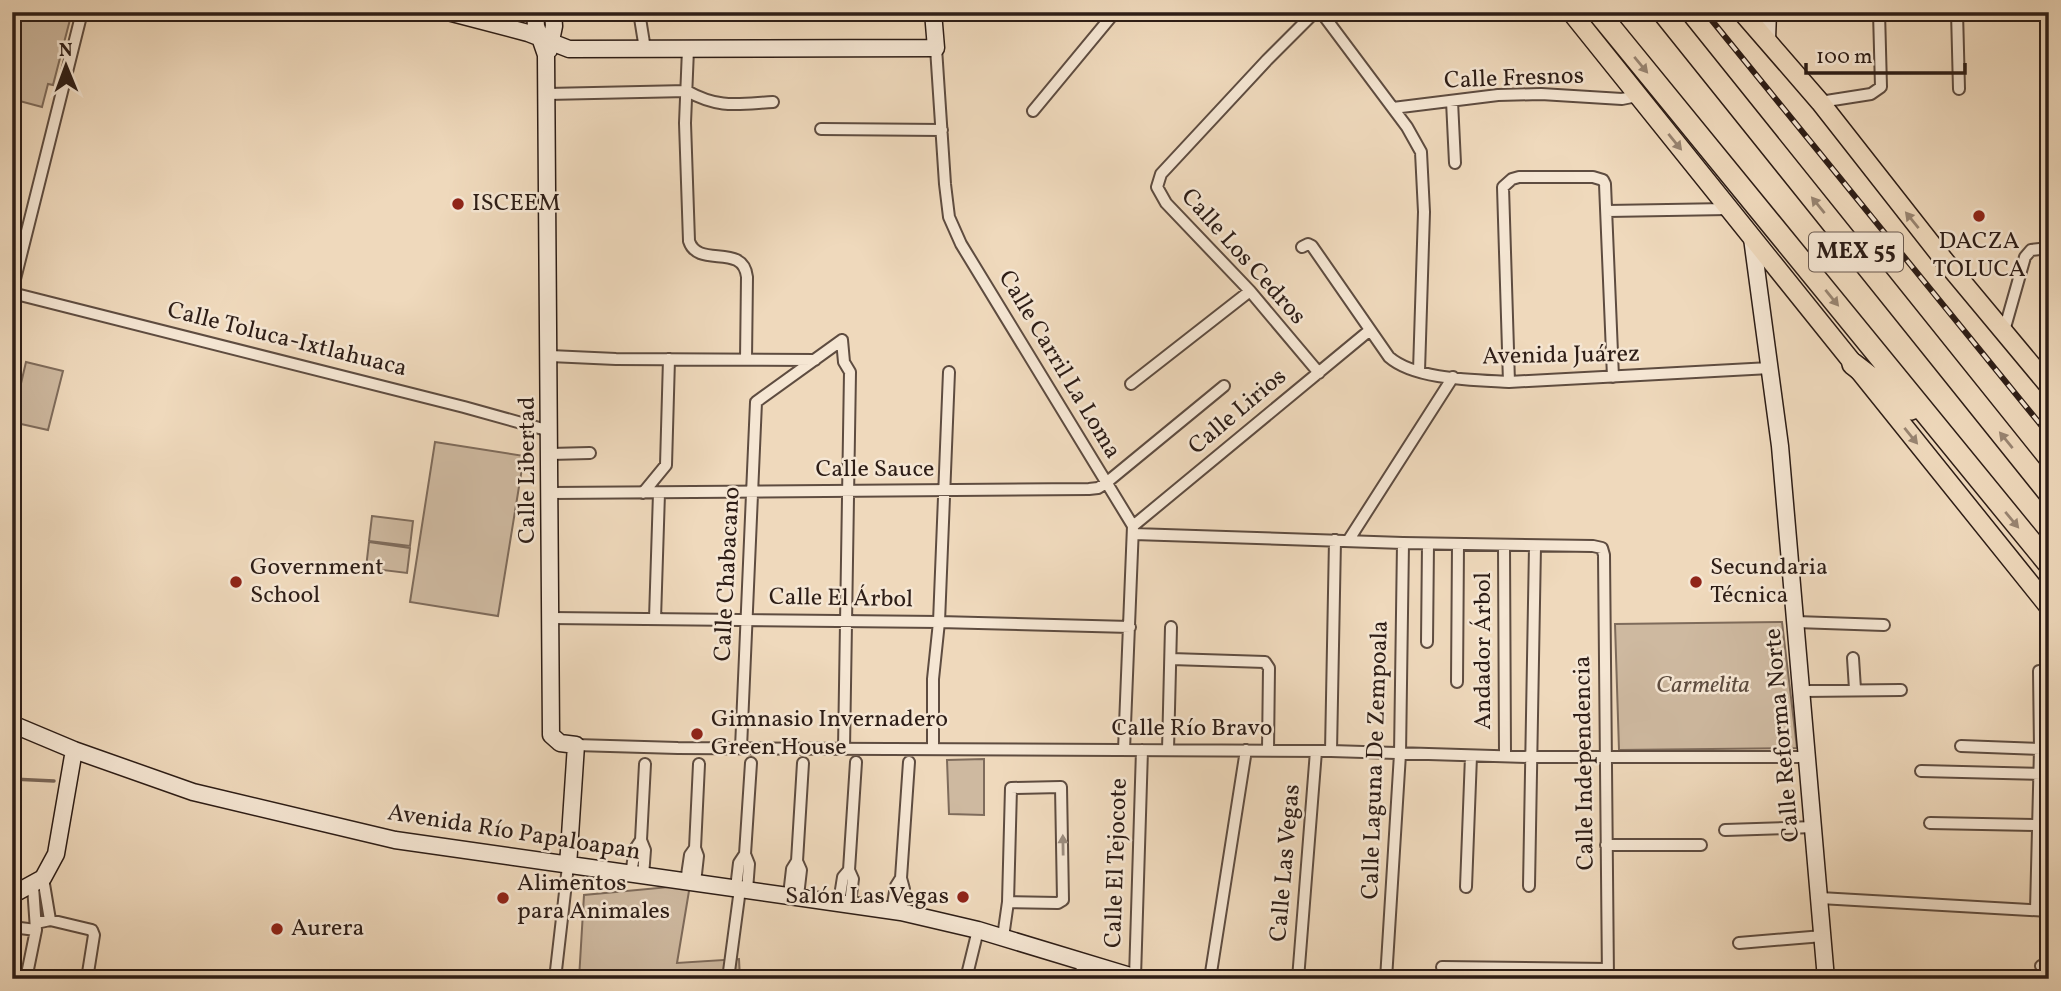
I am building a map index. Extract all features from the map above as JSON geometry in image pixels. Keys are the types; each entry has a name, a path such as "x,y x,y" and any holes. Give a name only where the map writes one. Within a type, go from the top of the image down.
{"highway":[{"name":"MEX 55","path":"1598,12 2049,564"},
{"name":"MEX 55","path":"1663,12 2049,493"},
{"path":"1853,364 1938,429"}],"main road":[{"path":"448,12 547,45 569,49 688,50 936,48 933,12"},
{"name":"Calle Libertad","path":"535,12 547,45 551,735 560,743 576,745"},
{"name":"Calle Libertad","path":"547,45 554,26 553,12"},
{"path":"1571,12 2049,607"},
{"path":"1742,12 1820,102 1944,260 2049,386"},
{"path":"1767,39 1768,12"},
{"name":"Calle Reforma Norte","path":"1752,237 1770,368 1797,622 1826,979"},
{"name":"Avenida Río Papaloapan","path":"12,724 74,750 193,792 395,840 896,911 978,930 1137,978"},
{"path":"568,866 576,745"},
{"path":"15,894 38,882 56,855 74,750"}],"street":[{"path":"12,292 82,12"},
{"path":"639,12 645,49"},
{"path":"1033,111 1115,12"},
{"name":"Calle Los Cedros","path":"1315,12 1161,174 1158,192 1250,290 1319,373"},
{"path":"1321,12 1416,141 1423,163 1419,371"},
{"path":"1820,102 1877,92 1881,87 1879,12"},
{"path":"1956,12 1959,89"},
{"path":"821,129 942,130 936,48"},
{"path":"688,50 689,245 695,252 729,257 738,260 745,267 746,359"},
{"path":"547,94 687,91 706,101 724,104 773,102"},
{"name":"Calle Fresnos","path":"1393,108 1514,94 1622,99 1637,96"},
{"path":"1452,101 1455,163"},
{"name":"Calle Carril La Loma","path":"942,130 949,217 961,244 1134,530"},
{"path":"1509,382 1503,187 1518,177 1593,177 1603,180 1606,189 1613,377"},
{"path":"1607,211 1728,209"},
{"name":"Avenida Juárez","path":"1302,247 1308,244 1312,246 1389,357 1401,366 1419,371 1509,382 1770,368"},
{"path":"2004,331 2025,257 2031,250 2049,248"},
{"path":"1131,384 1250,290"},
{"name":"Calle Toluca-Ixtlahuaca","path":"12,292 550,431"},
{"name":"Calle Lirios","path":"1134,530 1370,330"},
{"path":"550,356 815,360 842,340 844,362 850,372 844,749"},
{"path":"643,493 666,465 668,359"},
{"name":"Calle Chabacano","path":"741,748 756,401 815,360"},
{"path":"933,749 933,679 939,621 949,372"},
{"path":"1348,541 1453,377"},
{"path":"1106,482 1224,386"},
{"path":"550,454 590,453"},
{"name":"Calle Sauce","path":"550,493 1089,489 1098,488 1106,482"},
{"path":"655,619 659,493"},
{"path":"1124,750 1134,530 1335,541 1535,546 1529,886"},
{"path":"1331,751 1335,541"},
{"name":"Calle Laguna De Zempoala","path":"1386,979 1400,754 1403,543"},
{"path":"1427,642 1428,544"},
{"path":"1457,682 1458,545"},
{"name":"Andador Árbol","path":"1504,546 1506,757"},
{"name":"Calle Independencia","path":"1535,546 1602,548 1608,974"},
{"name":"Calle El Árbol","path":"551,618 939,621 1130,627"},
{"path":"1797,622 1884,625"},
{"path":"1168,750 1171,627"},
{"path":"1853,658 1855,689"},
{"path":"1171,659 1260,661 1268,664 1268,750"},
{"path":"2036,910 2040,774 2039,671"},
{"path":"1802,691 1901,690"},
{"name":"Calle Río Bravo","path":"576,745 1268,750 1506,757 1807,757"},
{"path":"1961,746 2040,748"},
{"name":"Calle El Tejocote","path":"1137,978 1142,750"},
{"path":"1210,979 1246,750"},
{"name":"Calle Las Vegas","path":"1298,979 1316,751"},
{"path":"1466,887 1471,756"},
{"path":"845,902 843,877 849,870 856,762"},
{"path":"896,911 896,886 901,878 909,762"},
{"path":"728,979 741,889 739,863 745,854 751,763"},
{"path":"794,896 792,869 797,861 803,763"},
{"path":"637,875 635,849 641,840 645,764"},
{"path":"690,882 690,855 695,848 699,764"},
{"path":"1921,771 2040,774"},
{"path":"1003,937 1008,902 1011,788 1061,787 1063,900 1058,903 1008,902"},
{"path":"1930,823 2038,825"},
{"path":"1725,830 1814,827"},
{"path":"1606,845 1701,845"},
{"path":"555,979 568,866"},
{"path":"26,979 36,926 34,911 38,882"},
{"path":"38,882 50,920"},
{"path":"15,894 34,911"},
{"path":"1820,898 2049,911"},
{"path":"12,927 36,926 50,920 92,930 94,935 87,979"},
{"path":"966,979 978,930"},
{"path":"1739,943 1823,936"},
{"path":"1080,979 1083,961"},
{"path":"1443,967 1608,974"}],"green space":[{"path":"12,12 72,12 53,85 48,84 42,107 12,99"},
{"path":"26,362 63,371 48,430 12,422"},
{"path":"435,442 524,456 498,616 410,602"},
{"path":"372,516 413,521 410,546 369,541"},
{"path":"369,542 410,548 407,573 366,568"},
{"name":"Carmelita","path":"1782,622 1797,748 1619,750 1615,624"},
{"path":"984,759 984,815 949,814 947,760"},
{"path":"690,885 677,963 739,959 740,979 579,979 584,895"}],"waterway":[{"path":"12,779 54,781"}],"railway":[{"path":"1705,12 2049,435"}],"place":[{"name":"ISCEEM","path":"458,204"},
{"name":"DACZA TOLUCA","path":"1979,216"},
{"name":"Government School","path":"236,582"},
{"name":"Secundaria Técnica","path":"1696,582"},
{"name":"Gimnasio Invernadero Green House","path":"697,734"},
{"name":"Salón Las Vegas","path":"963,897"},
{"name":"Alimentos para Animales","path":"503,898"},
{"name":"Aurera","path":"277,929"}]}
